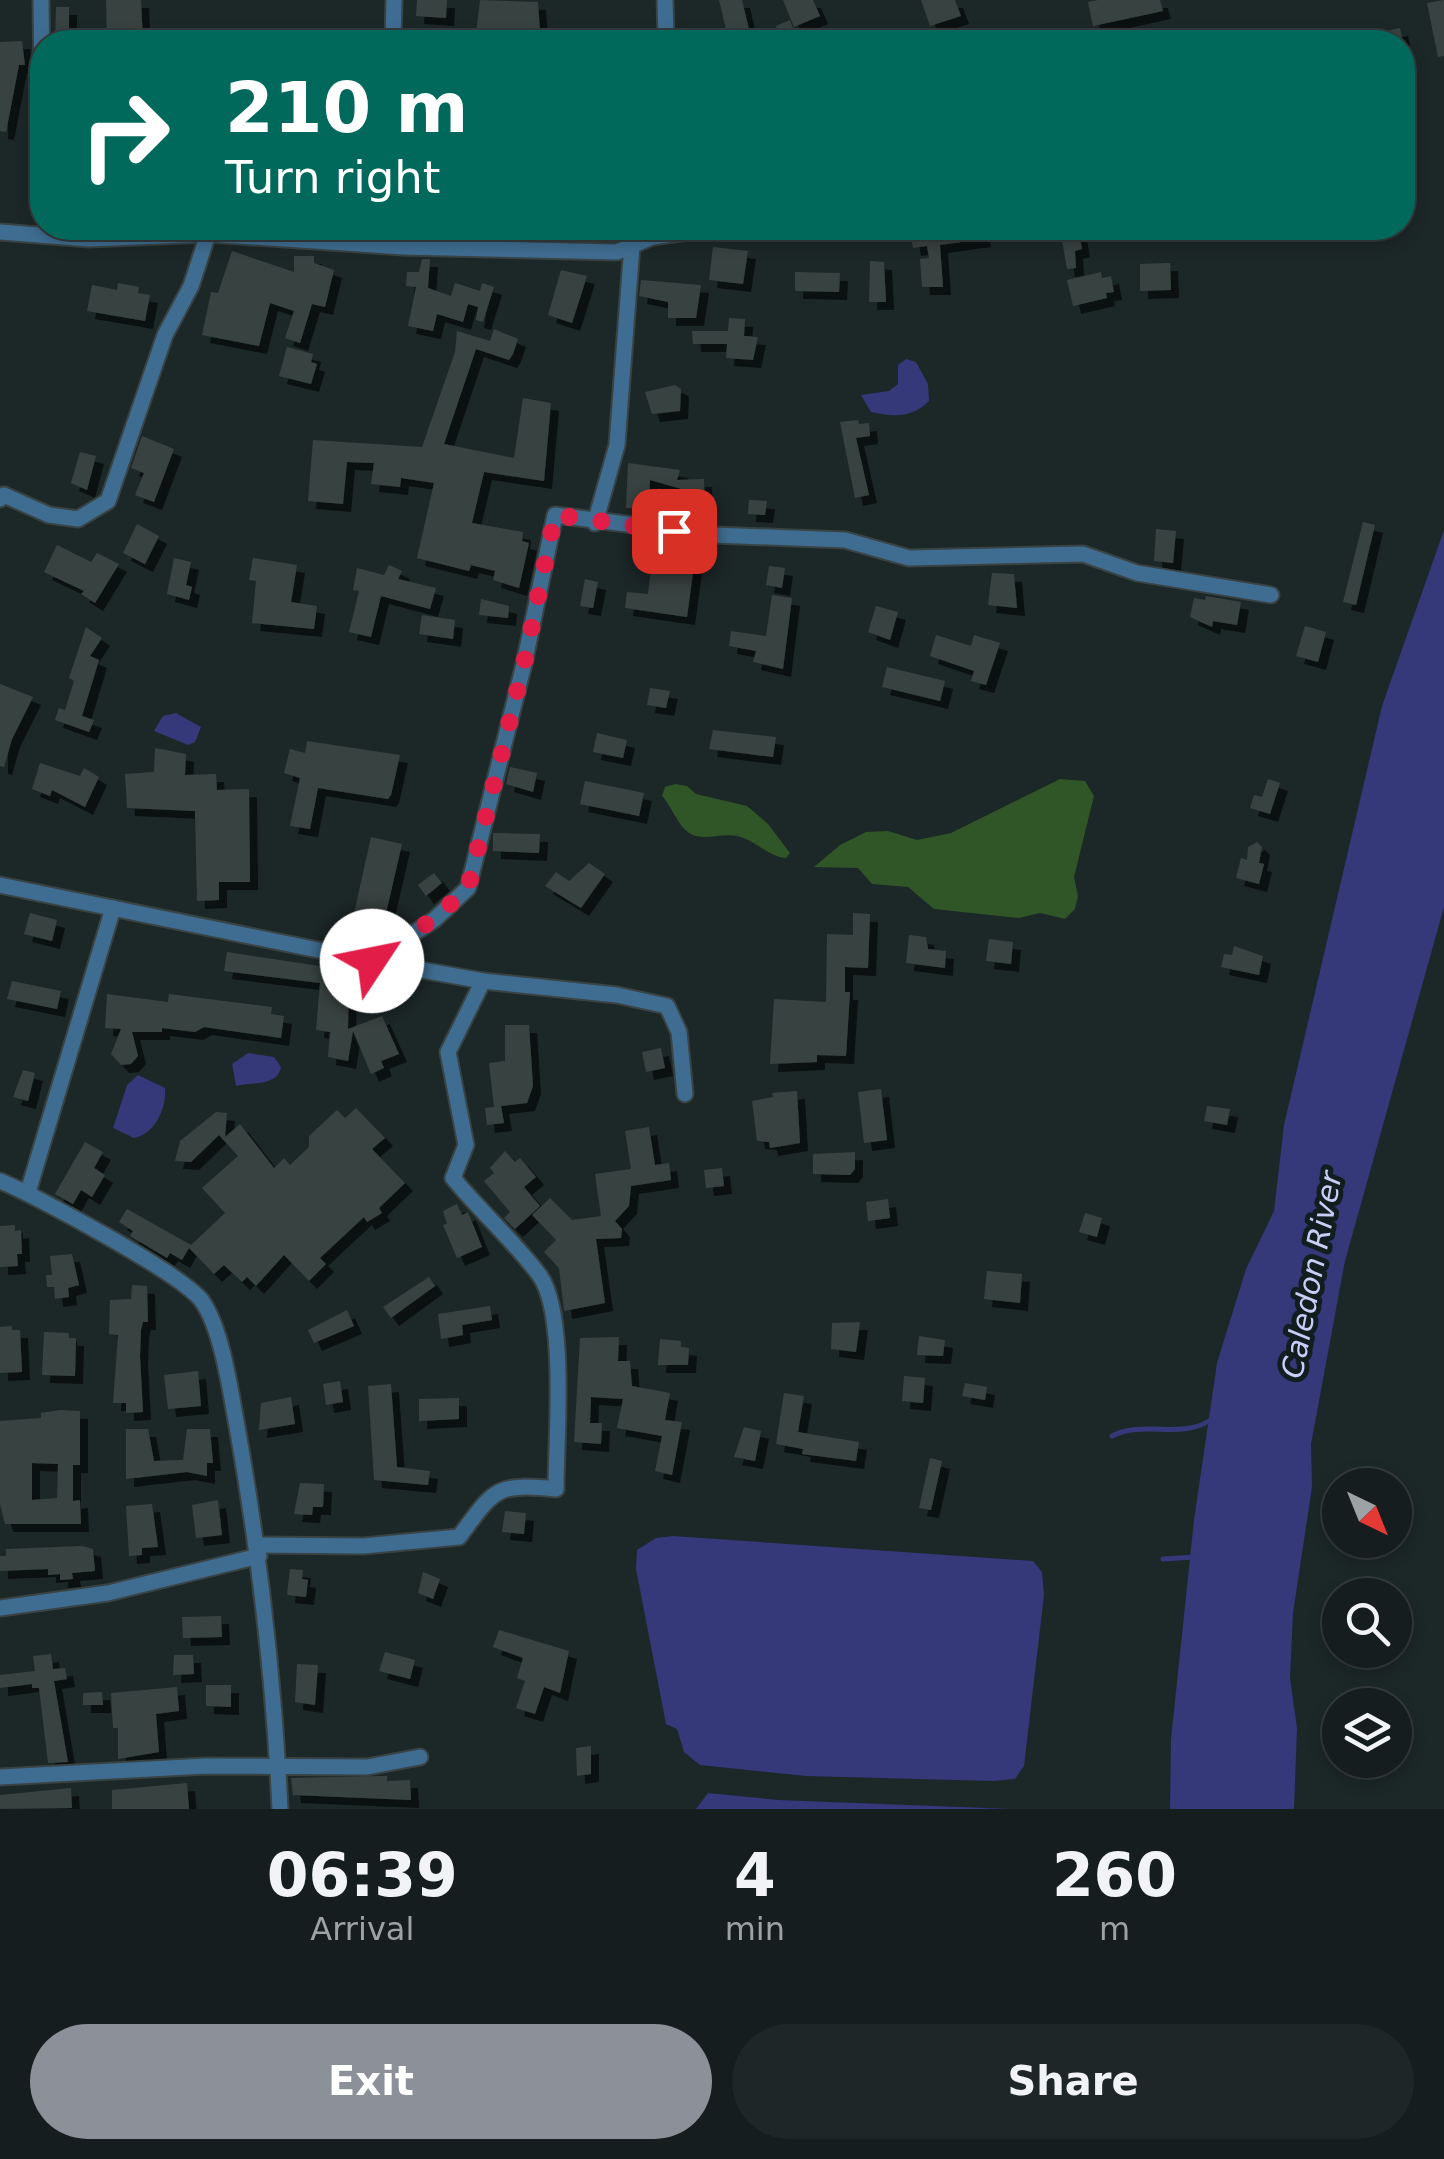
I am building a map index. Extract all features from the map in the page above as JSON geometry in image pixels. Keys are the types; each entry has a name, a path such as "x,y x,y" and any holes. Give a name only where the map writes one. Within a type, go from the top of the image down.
{"street":[{"path":"41,0 41,30"},
{"path":"393,30 394,0"},
{"path":"665,0 666,30"},
{"path":"0,232 30,234"},
{"path":"0,499 4,495 48,515 78,519 108,501 165,335 191,286 206,240"},
{"path":"302,240 617,252 645,240"},
{"path":"380,245 381,240"},
{"path":"595,523 617,445 634,240"},
{"path":"372,961 435,918 468,888 524,664 555,515 595,523 764,538 845,540 910,558 1083,554 1137,573 1271,595"},
{"path":"0,885 482,981 617,995 667,1006 679,1032 684,1094"},
{"path":"28,1192 113,908"},
{"path":"0,1608 108,1593 259,1550 460,1537 494,1492 514,1485 556,1488 556,1339 549,1300 541,1278 454,1178 466,1145 448,1052 482,981"},
{"path":"0,1182 28,1192 176,1278 202,1300 230,1386 259,1550 280,1809"},
{"path":"0,1777 278,1765 367,1767 420,1757"}],"green space":[{"path":"1060,779 1085,781 1094,796 1074,877 1078,896 1075,909 1065,919 1040,913 1019,918 934,909 908,887 872,884 858,868 814,867 840,845 866,832 888,831 917,840 951,833"},
{"path":"687,786 696,794 747,806 768,824 790,853 786,858 780,857 737,836 691,834 662,796 665,787"}],"water":[{"path":"906,359 916,362 928,384 929,401 902,415 871,412 861,395 889,391 898,384 898,365"},
{"name":"Caledon River","path":"1444,530 1444,907 1345,1261 1311,1444 1312,1487 1293,1613 1290,1678 1297,1728 1294,1809 1170,1809 1171,1739 1194,1520 1217,1363 1246,1269 1274,1211 1284,1125 1382,706"},
{"path":"176,713 201,727 195,742 188,745 154,731 163,716"},
{"path":"248,1053 274,1057 281,1067 279,1073 264,1082 236,1086 232,1064"},
{"path":"138,1075 165,1088 165,1095 154,1125 134,1138 113,1128 127,1085"},
{"path":"673,1536 1033,1561 1042,1572 1044,1595 1024,1766 1015,1779 993,1781 806,1776 700,1765 684,1752 677,1729 666,1724 636,1569 637,1550 656,1538"},
{"path":"708,1793 778,1800 1012,1809 696,1809"}],"building":[{"path":"106,0 141,0 142,30 107,30"},
{"path":"417,0 447,0 446,18 416,16"},
{"path":"480,0 538,2 540,30 476,30"},
{"path":"719,0 742,0 749,30 726,30"},
{"path":"783,0 813,0 820,16 794,27"},
{"path":"921,0 955,0 961,16 930,26"},
{"path":"1160,0 1163,11 1093,26 1088,2"},
{"path":"1444,0 1444,56 1438,57 1427,3"},
{"path":"56,7 69,7 69,30 55,30"},
{"path":"790,20 794,30 777,30 776,26"},
{"path":"22,41 25,65 19,65 6,132 0,131 0,42"},
{"path":"912,240 976,240 940,245 943,287 922,287 920,259 929,258 927,246 913,248"},
{"path":"1062,240 1080,240 1082,249 1075,251 1076,268 1067,269"},
{"path":"713,247 748,251 743,284 709,280"},
{"path":"232,251 294,272 294,256 314,256 314,263 334,270 325,307 312,304 300,343 285,338 294,311 270,303 259,346 202,335 211,292 218,293"},
{"path":"422,259 430,259 428,288 451,296 455,283 480,291 482,283 494,287 483,322 476,320 478,307 468,304 463,322 437,314 433,331 408,326 416,287 406,286 407,272 419,272"},
{"path":"870,261 884,262 886,302 869,302"},
{"path":"1170,263 1171,290 1140,291 1140,264"},
{"path":"561,270 587,276 572,323 548,315"},
{"path":"795,272 840,273 839,292 795,291"},
{"path":"1101,272 1102,278 1111,276 1114,292 1106,293 1107,298 1073,306 1067,280"},
{"path":"641,280 701,285 696,318 668,318 668,302 639,296"},
{"path":"118,283 139,287 138,293 150,295 145,321 87,311 92,285 117,290"},
{"path":"729,318 745,319 744,336 758,337 753,360 726,358 727,344 693,344 692,331 728,331"},
{"path":"494,329 518,339 513,354 509,360 476,349 444,444 514,458 523,398 551,403 544,481 484,472 472,523 523,532 522,541 529,543 519,588 493,580 495,571 471,565 469,571 417,558 434,483 401,478 400,487 371,484 374,463 347,462 343,504 308,501 313,440 422,447 455,352 457,331 490,341"},
{"path":"287,347 313,354 311,362 317,364 311,384 279,376"},
{"path":"675,385 681,389 680,411 652,414 645,392"},
{"path":"858,420 859,424 869,423 870,436 856,438 869,495 855,498 840,422"},
{"path":"142,436 174,449 154,502 135,495 144,473 131,468"},
{"path":"80,452 96,456 87,490 71,483"},
{"path":"628,463 680,470 677,480 704,479 705,515 692,515 692,492 650,480 649,508 626,508"},
{"path":"749,500 767,501 765,515 748,514"},
{"path":"1363,522 1375,525 1356,605 1343,602"},
{"path":"137,524 159,536 145,564 123,553"},
{"path":"1156,529 1176,531 1173,563 1154,561"},
{"path":"57,545 91,562 97,553 119,564 95,603 81,594 84,591 44,572"},
{"path":"654,545 666,546 665,554 695,558 687,617 625,608 627,592 648,594"},
{"path":"174,558 191,562 186,585 192,587 189,600 167,594"},
{"path":"253,558 297,565 291,602 317,606 314,629 252,623 256,581 249,580"},
{"path":"389,565 402,571 398,579 436,588 430,609 381,596 371,637 349,632 359,591 353,590 357,568 384,575"},
{"path":"769,566 785,568 782,588 766,585"},
{"path":"992,573 1014,574 1017,608 988,605"},
{"path":"585,579 598,582 593,608 580,606"},
{"path":"772,595 792,598 783,669 753,662 756,651 729,646 731,631 766,636"},
{"path":"1206,596 1241,602 1237,625 1213,621 1212,627 1190,617 1194,598 1205,600"},
{"path":"481,599 509,606 508,618 479,615"},
{"path":"876,606 898,612 890,640 868,632"},
{"path":"422,615 455,620 453,639 419,634"},
{"path":"1305,626 1326,632 1318,662 1296,656"},
{"path":"86,627 102,638 90,656 99,660 82,716 94,720 89,732 55,720 59,708 65,710 74,681 69,678"},
{"path":"936,635 971,646 974,635 1000,643 986,685 971,681 974,671 930,656"},
{"path":"887,667 945,681 940,701 882,687"},
{"path":"0,684 33,697 12,739 4,767 0,766"},
{"path":"650,688 670,691 666,708 647,705"},
{"path":"713,730 776,737 773,757 709,749"},
{"path":"597,733 627,740 623,758 593,752"},
{"path":"307,741 400,755 391,795 388,799 318,788 310,829 290,826 300,778 284,773 290,749 305,753"},
{"path":"155,748 186,754 185,775 216,774 217,790 249,789 250,882 219,882 219,900 197,901 195,811 127,808 125,774 154,772"},
{"path":"40,763 80,776 84,768 99,777 85,807 52,790 50,796 32,789"},
{"path":"510,767 537,773 533,792 506,784"},
{"path":"1268,779 1280,783 1270,814 1250,808 1254,795 1262,797"},
{"path":"585,781 644,793 639,816 580,804"},
{"path":"493,833 540,834 539,853 493,851"},
{"path":"371,837 402,844 384,922 367,918 364,929 351,927"},
{"path":"1257,842 1262,847 1259,863 1264,864 1259,884 1236,878 1241,858 1247,860 1248,847"},
{"path":"589,863 605,874 581,908 545,886 556,872 569,881"},
{"path":"434,873 442,883 426,896 418,885"},
{"path":"30,913 57,920 52,941 24,934"},
{"path":"853,913 870,914 868,968 845,967 845,992 850,992 846,1056 817,1055 817,1062 770,1064 774,999 826,1002 827,934 853,935"},
{"path":"909,935 926,937 928,949 946,951 945,968 906,963"},
{"path":"989,939 1013,942 1011,964 986,961"},
{"path":"1234,946 1263,956 1259,975 1221,967 1224,954 1232,955"},
{"path":"227,952 326,967 325,972 349,972 348,1029 382,1016 399,1054 381,1061 384,1068 371,1074 353,1031 348,1061 328,1057 330,1032 316,1030 320,983 224,971"},
{"path":"12,981 61,991 57,1009 7,999"},
{"path":"107,994 168,1002 169,994 272,1007 271,1014 284,1016 281,1038 204,1027 195,1032 162,1028 162,1032 132,1032 138,1056 131,1064 121,1065 111,1054 121,1029 105,1028"},
{"path":"505,1025 529,1025 533,1086 527,1103 501,1106 504,1123 487,1125 485,1108 494,1107 489,1063 505,1061"},
{"path":"661,1048 665,1068 646,1072 642,1052"},
{"path":"23,1070 35,1073 28,1101 13,1097"},
{"path":"881,1089 887,1140 864,1143 858,1092"},
{"path":"797,1091 800,1143 770,1148 769,1142 757,1141 752,1101 773,1097 772,1093"},
{"path":"1207,1106 1230,1109 1227,1125 1204,1121"},
{"path":"356,1108 385,1138 372,1149 405,1183 379,1208 382,1213 367,1222 364,1217 320,1258 326,1264 309,1281 284,1255 256,1286 247,1277 242,1282 224,1265 214,1274 189,1248 182,1260 170,1253 167,1258 130,1236 133,1231 119,1222 127,1209 191,1245 225,1213 202,1188 238,1156 219,1135 191,1162 175,1161 180,1141 216,1112 227,1113 225,1137 240,1124 274,1168 284,1158 290,1165 309,1147 309,1136 337,1110 345,1118"},
{"path":"649,1127 655,1165 669,1163 671,1180 631,1186 629,1206 615,1221 622,1229 621,1238 596,1239 605,1303 564,1311 559,1268 544,1252 556,1240 532,1215 550,1198 572,1220 601,1216 595,1174 631,1169 625,1131"},
{"path":"85,1142 103,1152 94,1168 105,1175 92,1197 81,1190 73,1204 55,1194"},
{"path":"505,1151 515,1162 520,1158 536,1177 524,1187 540,1206 515,1229 504,1218 510,1212 484,1181 494,1173 490,1168"},
{"path":"855,1152 855,1169 850,1175 813,1174 813,1154"},
{"path":"722,1168 724,1186 706,1188 704,1170"},
{"path":"888,1199 890,1218 868,1221 866,1202"},
{"path":"457,1204 462,1215 468,1212 482,1247 457,1258 443,1225 447,1224 443,1211"},
{"path":"1085,1213 1102,1218 1097,1237 1079,1232"},
{"path":"15,1225 15,1231 21,1230 18,1266 0,1267 0,1226"},
{"path":"72,1254 79,1285 68,1288 69,1297 55,1299 54,1287 47,1287 46,1275 52,1275 50,1256"},
{"path":"987,1271 1022,1274 1020,1303 984,1299"},
{"path":"429,1277 435,1286 391,1318 383,1307"},
{"path":"132,1285 147,1286 148,1322 143,1322 141,1330 143,1412 126,1413 126,1403 113,1403 118,1335 109,1334 110,1300 131,1299"},
{"path":"490,1306 492,1320 462,1325 463,1335 441,1339 438,1314"},
{"path":"347,1310 354,1326 314,1343 308,1330"},
{"path":"860,1322 856,1352 831,1349 832,1323"},
{"path":"12,1326 12,1330 20,1330 22,1372 0,1373 0,1327"},
{"path":"44,1332 69,1333 69,1338 76,1338 75,1376 42,1375"},
{"path":"919,1336 945,1340 943,1356 917,1355"},
{"path":"619,1337 618,1361 630,1361 632,1386 670,1393 665,1420 682,1422 672,1475 655,1471 662,1436 617,1428 623,1399 591,1397 590,1423 602,1423 601,1444 574,1442 580,1338"},
{"path":"660,1339 681,1341 681,1347 689,1348 688,1365 658,1365"},
{"path":"198,1371 201,1406 168,1409 164,1375"},
{"path":"904,1376 925,1378 923,1403 902,1401"},
{"path":"340,1381 343,1402 326,1405 323,1384"},
{"path":"965,1383 987,1387 985,1400 962,1396"},
{"path":"391,1384 397,1467 430,1471 428,1485 374,1480 368,1386"},
{"path":"784,1393 804,1396 798,1432 859,1442 856,1461 802,1454 803,1449 776,1444"},
{"path":"291,1397 295,1424 259,1430 261,1403"},
{"path":"459,1398 459,1419 419,1421 419,1399"},
{"path":"80,1411 80,1465 73,1465 73,1501 80,1500 81,1524 5,1524 0,1504 0,1421 41,1418 41,1413","holes":["32,1463 58,1464 57,1498 32,1500"]},
{"path":"744,1427 761,1431 755,1461 734,1457"},
{"path":"126,1429 148,1429 154,1461 183,1460 187,1429 210,1429 213,1463 207,1463 207,1476 187,1472 126,1479"},
{"path":"930,1458 942,1461 931,1510 919,1508"},
{"path":"300,1483 324,1484 323,1507 313,1507 312,1515 294,1514"},
{"path":"218,1500 222,1535 196,1538 192,1505"},
{"path":"152,1504 158,1547 142,1548 142,1555 129,1556 126,1506"},
{"path":"505,1511 526,1513 524,1534 502,1532"},
{"path":"6,1549 93,1549 95,1571 72,1573 73,1579 60,1580 60,1574 48,1575 48,1569 0,1571 0,1556 6,1556"},
{"path":"290,1569 303,1570 302,1579 308,1580 306,1597 287,1595"},
{"path":"423,1572 440,1579 433,1599 418,1593"},
{"path":"221,1616 222,1637 183,1638 182,1617"},
{"path":"499,1630 569,1651 560,1693 544,1687 535,1714 516,1708 525,1681 517,1678 523,1658 493,1647"},
{"path":"385,1652 415,1660 410,1679 379,1671"},
{"path":"51,1654 53,1669 65,1668 67,1679 54,1681 68,1762 48,1763 39,1688 32,1688 32,1684 0,1688 0,1675 35,1671 33,1656"},
{"path":"174,1655 193,1655 194,1674 173,1675"},
{"path":"297,1664 318,1665 315,1705 295,1702"},
{"path":"206,1685 231,1685 231,1707 206,1706"},
{"path":"177,1687 179,1711 156,1714 159,1752 118,1759 118,1728 113,1728 111,1693"},
{"path":"102,1692 103,1705 83,1705 83,1693"},
{"path":"591,1746 591,1774 577,1776 576,1748"},
{"path":"387,1776 387,1781 410,1780 411,1800 293,1795 291,1778"},
{"path":"187,1783 189,1809 112,1809 112,1790"},
{"path":"71,1788 72,1808 0,1809 0,1795"}],"waterway":[{"path":"1112,1436 1136,1429 1186,1429 1209,1421"},
{"path":"1163,1559 1195,1557"}],"route":[{"path":"372,961 435,918 468,888 524,664 555,515 674,531"}]}
